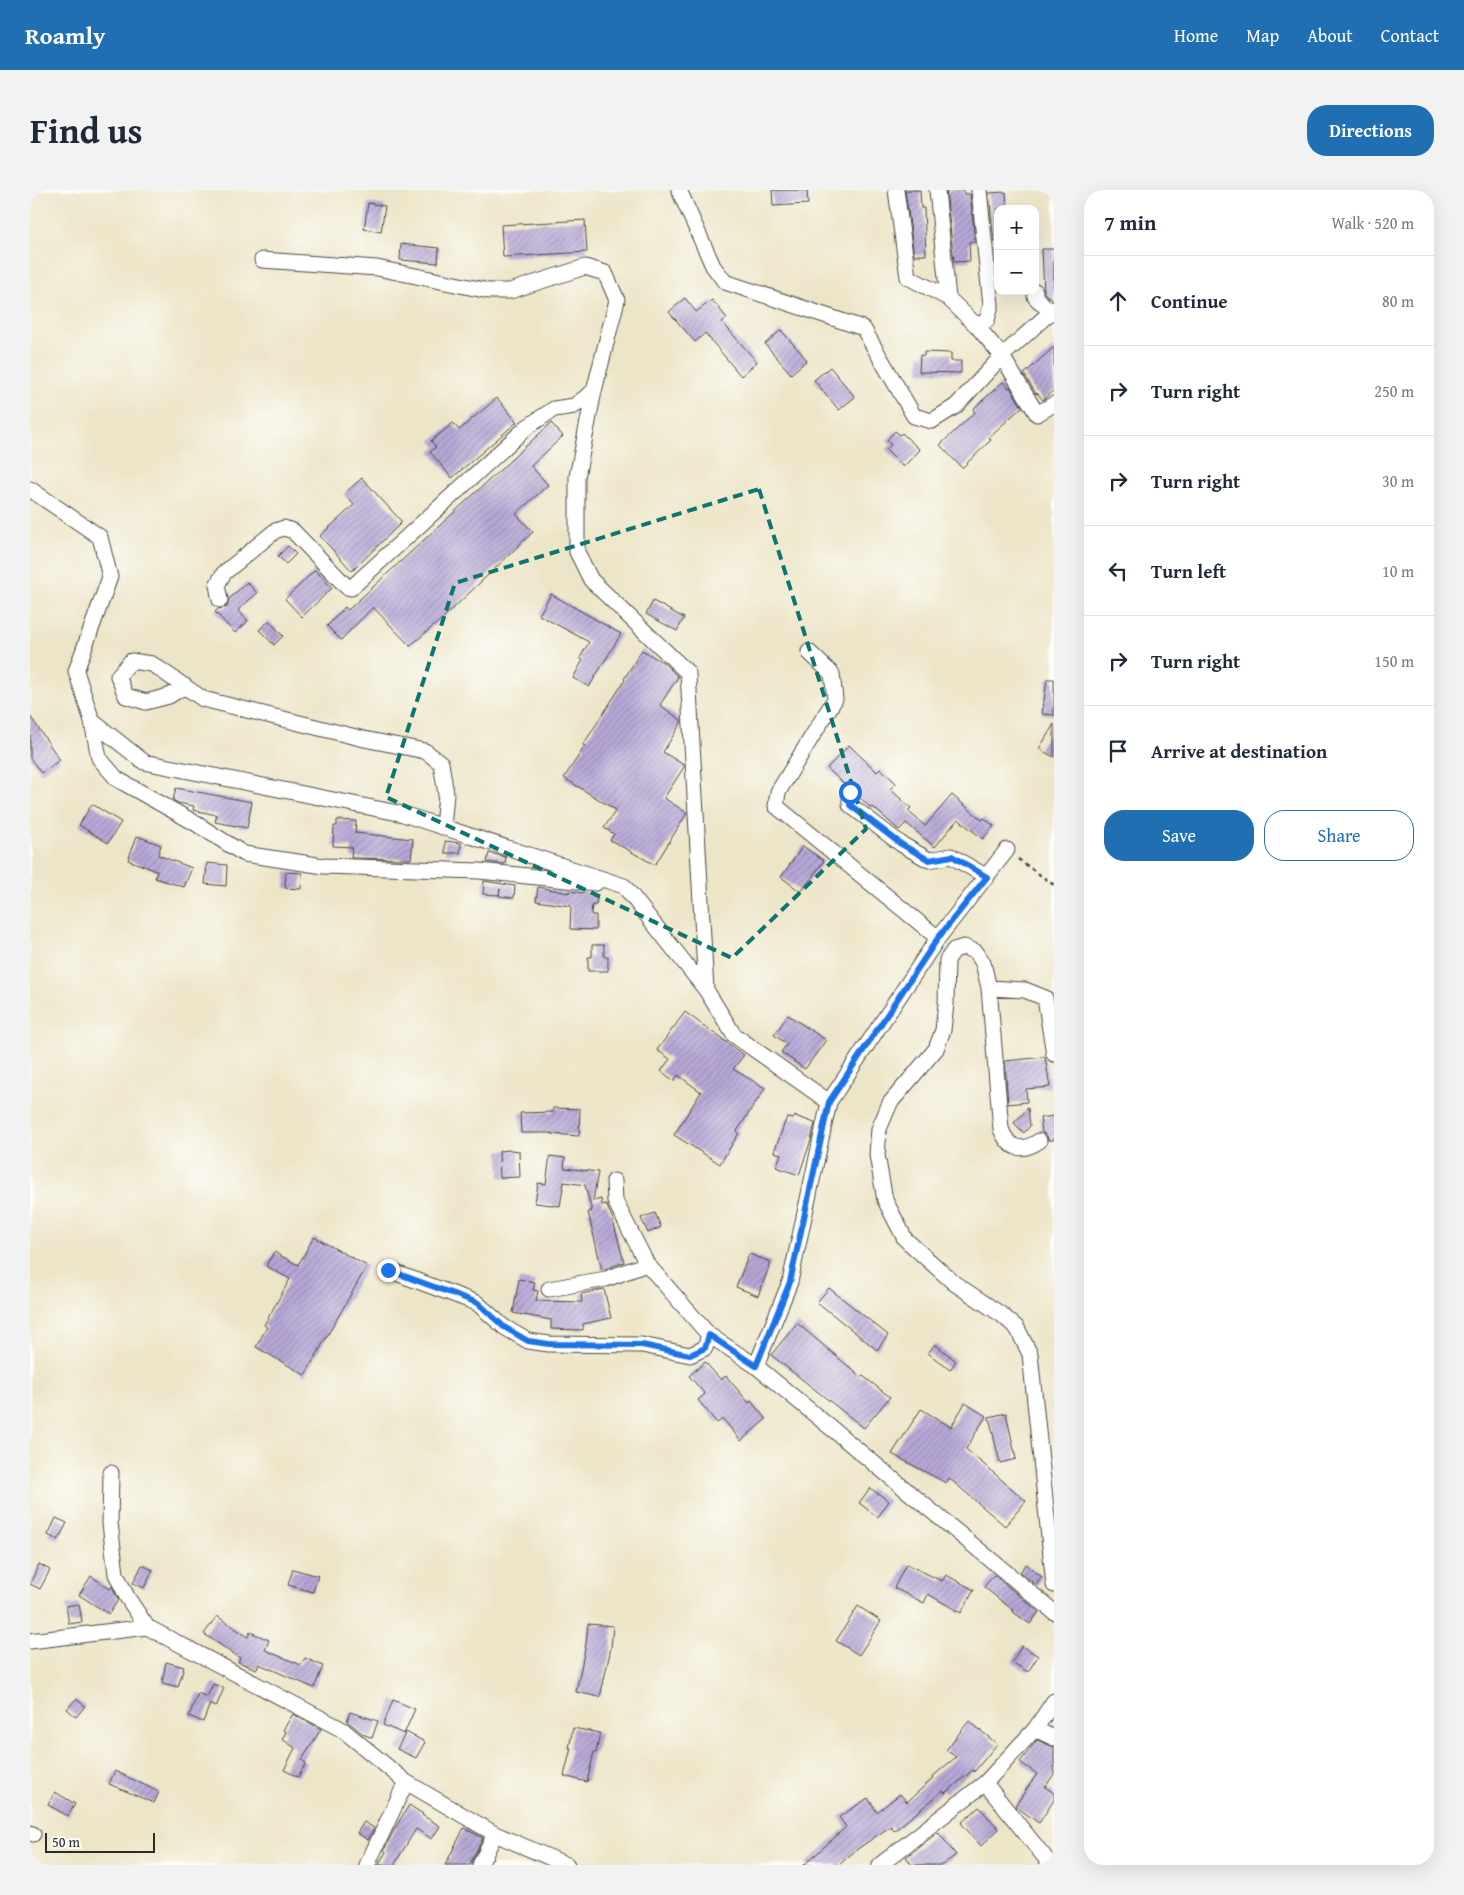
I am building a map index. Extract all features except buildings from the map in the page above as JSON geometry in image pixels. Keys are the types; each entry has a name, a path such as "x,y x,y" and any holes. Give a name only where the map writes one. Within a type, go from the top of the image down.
{"street":[{"path":"679,190 713,266 725,282 863,328 914,416 932,421 956,406 1002,356 1052,310 1035,298 1035,295"},
{"path":"896,190 908,277 948,298 977,326 1002,356 1037,414 1054,404"},
{"path":"938,190 948,298"},
{"path":"977,326 987,320 991,306 979,190"},
{"path":"262,260 377,268 489,291 510,291 585,267 605,274 617,300 594,391 577,477 577,552 591,580 688,673 706,990"},
{"path":"220,600 217,585 224,573 275,532 284,528 293,531 347,587 352,588 527,427 554,408 574,406 594,391"},
{"path":"30,489 100,537 110,577 76,671 92,721 99,758 117,779 195,823 244,854 324,866 479,872 624,886"},
{"path":"809,652 832,674 835,699 778,792 776,806 938,938"},
{"path":"185,686 203,699 364,739 425,751 441,763 446,794 443,827"},
{"path":"92,721 144,762 403,814 624,886 706,990 734,1035 829,1102"},
{"path":"850,792 850,805 901,844 929,860 952,856 987,877"},
{"path":"756,1366 790,1282 829,1102 938,938 1007,850"},
{"path":"1040,1141 1029,1148 1014,1147 1005,1139 1001,1128 990,988 983,963 976,952 964,947 954,950 947,960 946,1004 943,1030 936,1049 890,1103 879,1130 877,1155 884,1200 905,1239 954,1283 1018,1328 1030,1354 1054,1585"},
{"path":"990,988 1025,990 1045,998 1054,1054"},
{"path":"614,1181 615,1201 647,1264 709,1335 756,1366 1054,1612"},
{"path":"549,1289 606,1279 647,1264"},
{"path":"388,1270 478,1303 504,1327 528,1341 549,1344 642,1345 690,1355 705,1348 709,1335"},
{"path":"111,1473 110,1522 116,1574 127,1596 147,1627 343,1730 406,1782 495,1834 566,1865"},
{"path":"30,1641 147,1627"},
{"path":"880,1865 985,1783 1035,1729 1054,1701"},
{"path":"1035,1729 1054,1738"},
{"path":"367,1865 406,1782"},
{"path":"985,1783 1051,1865"},
{"path":"480,1865 495,1834"}],"path":[{"path":"1007,850 1054,885"}],"highlighted area":[{"path":"759,489 866,829 732,958 386,797 455,583"}],"route":[{"path":"388,1270 478,1303 504,1327 528,1341 549,1344 642,1345 690,1355 705,1348 709,1335 756,1366 790,1282 829,1102 938,938 987,877 952,856 929,860 901,844 850,805 850,792"}]}
